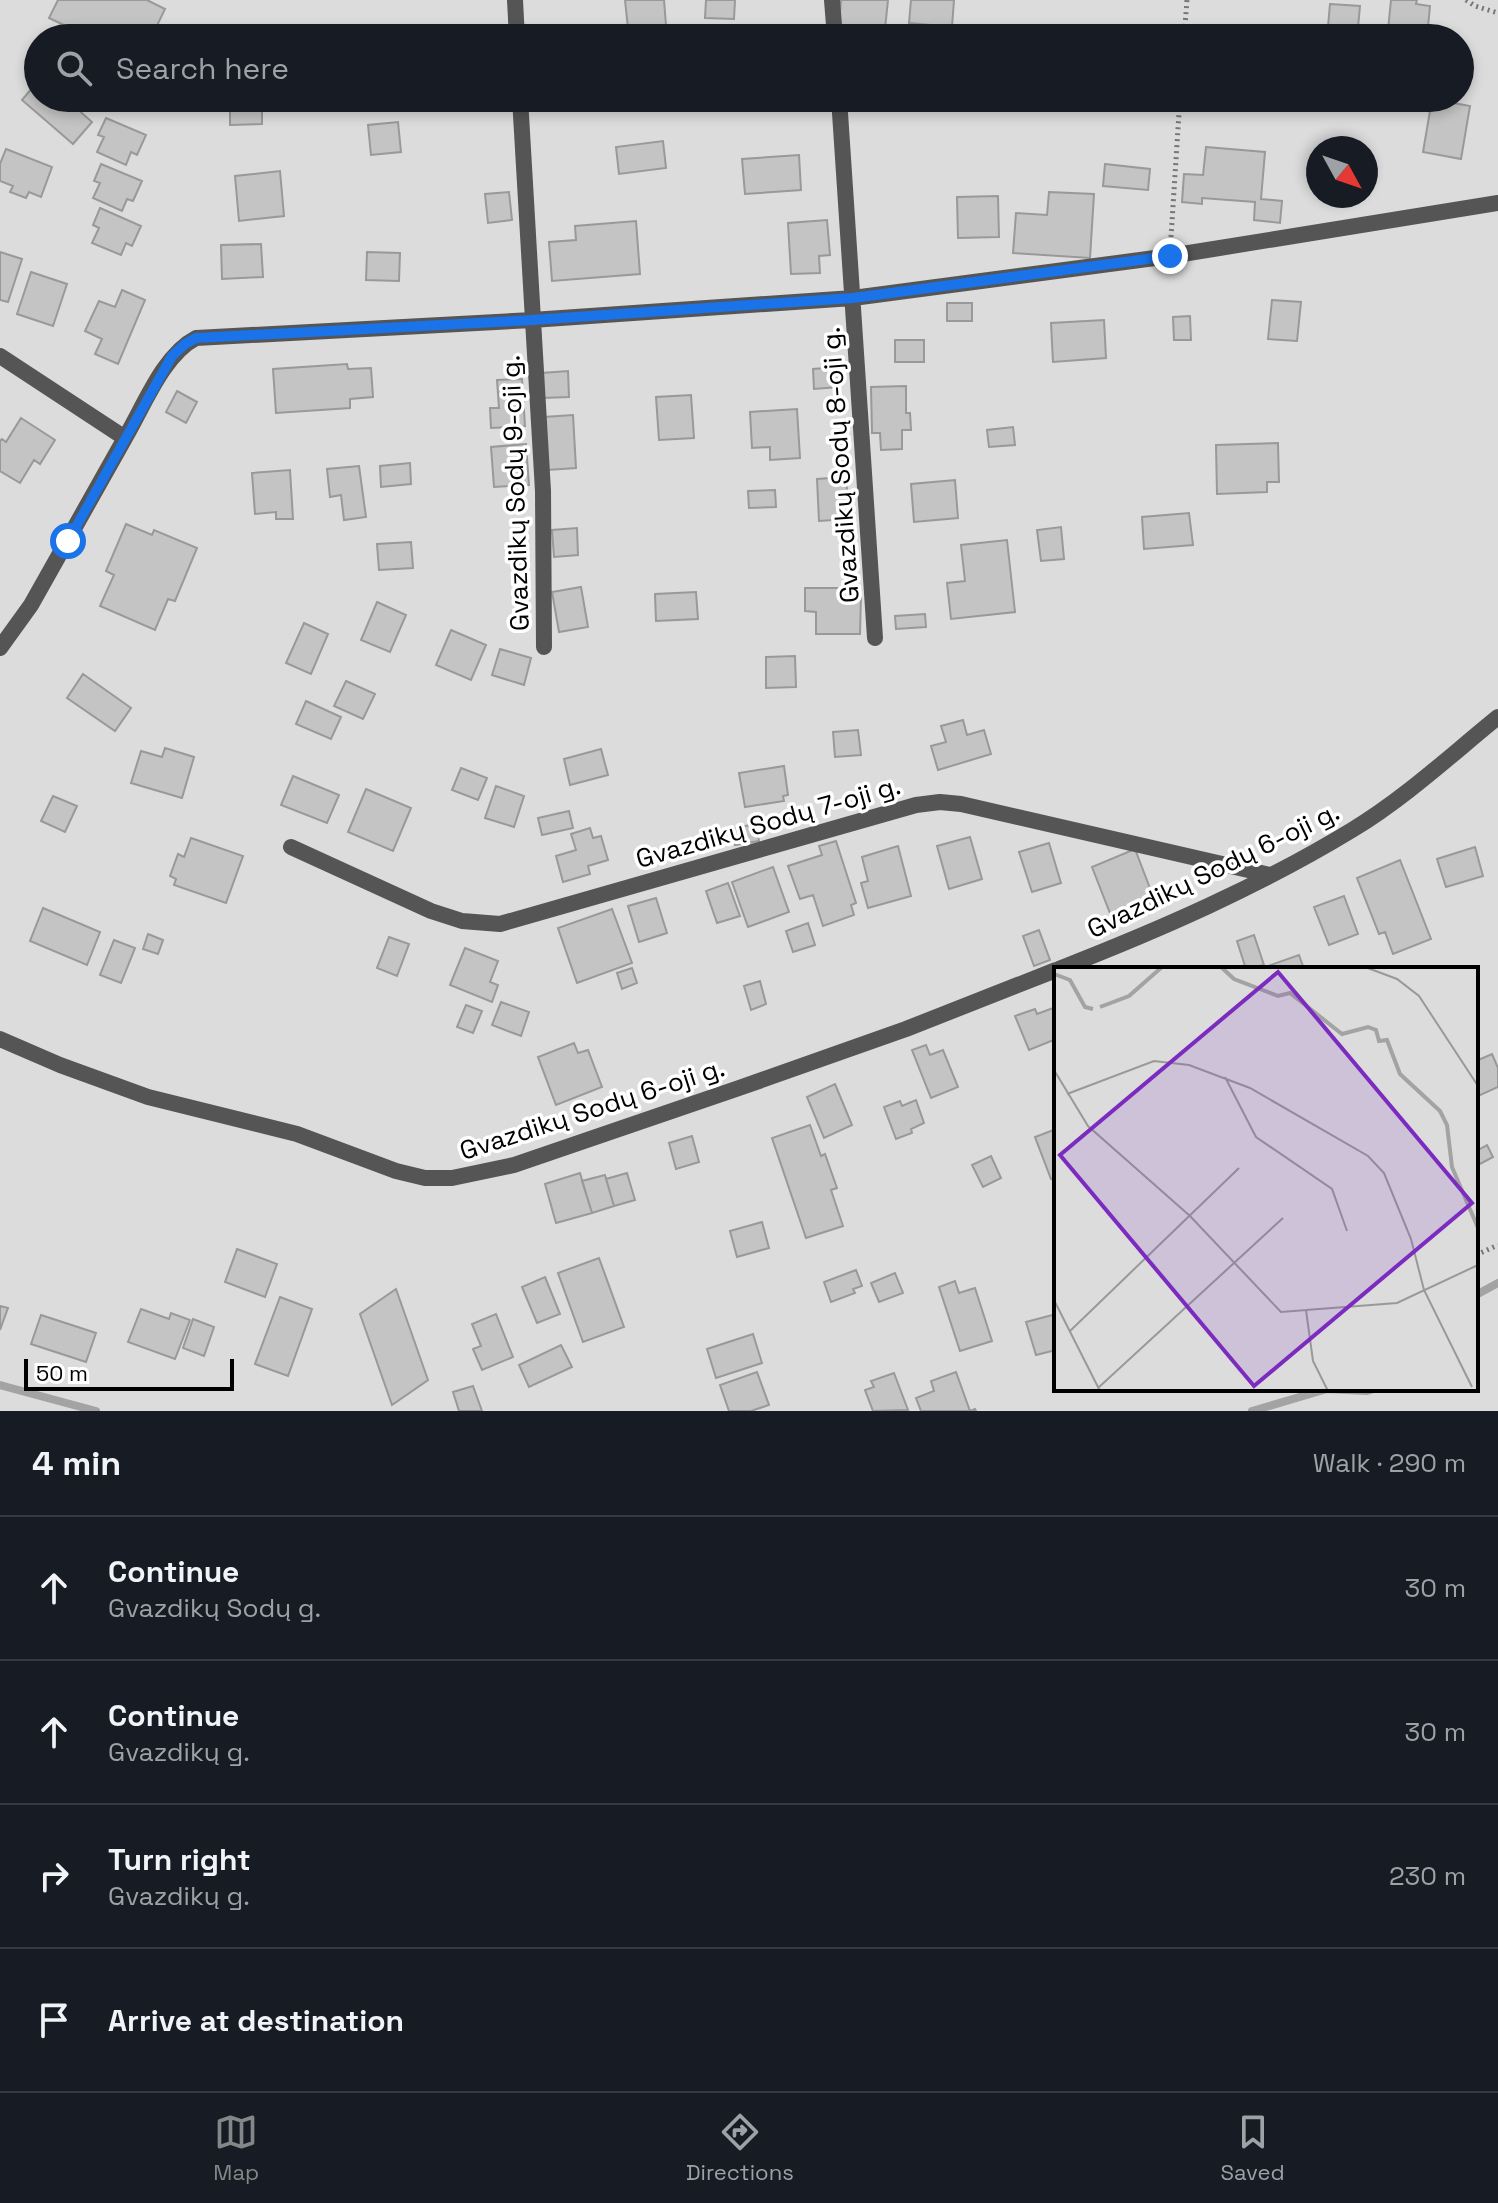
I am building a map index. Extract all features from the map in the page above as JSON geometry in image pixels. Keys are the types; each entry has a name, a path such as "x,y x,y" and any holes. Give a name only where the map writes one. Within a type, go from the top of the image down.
{"street":[{"path":"515,0 516,24"},
{"path":"832,0 834,24"},
{"name":"Gvazdikų Sodų 9-oji g.","path":"521,112 543,491 544,647"},
{"name":"Gvazdikų Sodų 8-oji g.","path":"840,112 875,638"},
{"path":"0,648 31,605 172,356 196,338 532,320 853,298 1170,256 1498,203"},
{"path":"0,356 125,438"},
{"name":"Gvazdikų Sodų 6-oji g.","path":"1065,967 1143,936 1270,875 1354,829 1498,717"},
{"name":"Gvazdikų Sodų 7-oji g.","path":"291,847 431,911 462,921 500,924 916,805 940,802 961,804 1270,875"},
{"name":"Gvazdikų Sodų 6-oji g.","path":"0,1039 148,1097 297,1134 396,1171 425,1178 452,1178 514,1165 724,1093 906,1029 1054,971"}],"path":[{"path":"1185,24 1187,0"},
{"path":"1466,0 1498,13"},
{"path":"1170,256 1179,112"},
{"path":"1478,1254 1498,1245"}],"shaded area":[{"path":"0,0 1498,0 1498,1411 0,1411"}],"building":[{"path":"58,0 147,0 165,9 158,24 62,24 49,18"},
{"path":"625,0 664,0 666,24 628,24"},
{"path":"706,0 735,0 734,19 705,18"},
{"path":"841,0 888,0 886,24 839,24"},
{"path":"911,0 954,0 952,24 909,23"},
{"path":"1391,0 1417,0 1416,4 1430,6 1428,24 1389,24"},
{"path":"1330,4 1360,6 1358,24 1328,24"},
{"path":"36,112 81,112 92,122 73,144"},
{"path":"230,112 262,112 262,124 230,125"},
{"path":"1430,112 1469,112 1461,159 1423,152"},
{"path":"106,118 146,135 137,155 131,152 126,165 97,152 104,137 98,135"},
{"path":"398,122 401,152 371,155 368,125"},
{"path":"663,141 666,168 619,174 616,147"},
{"path":"1206,147 1265,152 1261,199 1282,201 1280,223 1254,220 1255,202 1202,198 1202,204 1182,202 1184,174 1203,175"},
{"path":"6,149 52,167 41,197 29,192 26,198 10,192 13,186 0,181 0,164"},
{"path":"799,155 801,190 745,194 742,159"},
{"path":"101,164 142,181 133,201 127,199 122,211 93,198 100,183 94,181"},
{"path":"1105,164 1150,169 1148,190 1103,186"},
{"path":"280,171 284,216 239,221 235,176"},
{"path":"509,192 512,220 488,223 485,194"},
{"path":"1049,192 1094,194 1090,258 1013,253 1016,213 1047,215"},
{"path":"998,196 999,237 958,238 957,197"},
{"path":"100,208 141,226 132,246 126,243 121,255 92,243 99,228 93,225"},
{"path":"827,220 830,255 819,256 820,273 791,274 788,223"},
{"path":"636,221 640,274 552,281 549,242 576,240 575,226"},
{"path":"261,244 263,277 222,279 221,245"},
{"path":"0,252 22,259 8,302 0,300"},
{"path":"367,252 400,253 399,281 366,280"},
{"path":"31,272 67,284 53,326 17,314"},
{"path":"122,290 145,300 118,364 95,354 102,339 85,331 99,301 115,307"},
{"path":"1272,300 1301,302 1297,341 1268,339"},
{"path":"947,303 972,303 972,321 947,321"},
{"path":"1190,316 1191,340 1174,340 1173,317"},
{"path":"1104,320 1106,358 1053,362 1051,323"},
{"path":"895,340 924,340 924,362 895,362"},
{"path":"347,364 348,369 371,368 373,397 350,399 350,408 276,413 273,369"},
{"path":"838,367 839,387 814,389 813,369"},
{"path":"568,371 569,397 542,398 541,373"},
{"path":"522,379 525,426 491,428 490,408 499,408 497,380"},
{"path":"906,386 906,413 910,413 911,430 902,430 902,449 881,450 880,433 872,433 871,387"},
{"path":"177,391 197,402 186,423 166,412"},
{"path":"691,395 694,438 659,440 656,397"},
{"path":"797,409 800,458 770,460 770,447 752,448 750,412"},
{"path":"573,415 576,468 547,470 544,417"},
{"path":"21,418 55,440 40,464 34,460 20,483 0,471 0,441 6,442"},
{"path":"1013,427 1015,445 989,447 987,430"},
{"path":"1278,443 1279,482 1267,482 1267,492 1217,494 1216,445"},
{"path":"526,444 529,485 494,487 491,447"},
{"path":"410,463 411,484 381,487 380,466"},
{"path":"359,466 366,517 344,520 341,495 330,497 327,469"},
{"path":"290,470 293,519 276,519 276,512 255,514 252,473"},
{"path":"846,477 849,519 819,521 817,479"},
{"path":"955,480 958,518 914,522 911,484"},
{"path":"775,490 776,507 749,508 748,491"},
{"path":"1189,513 1193,545 1144,549 1142,517"},
{"path":"126,524 152,535 154,530 197,548 175,601 168,599 155,630 100,606 114,575 106,571"},
{"path":"1061,527 1064,559 1041,561 1037,530"},
{"path":"577,528 578,555 554,557 552,530"},
{"path":"1007,540 1015,612 951,619 947,583 965,581 961,545"},
{"path":"411,542 413,568 379,570 377,544"},
{"path":"581,587 588,627 559,632 552,592"},
{"path":"805,588 844,588 844,596 861,596 860,634 816,634 816,612 805,611"},
{"path":"696,592 698,619 656,621 655,594"},
{"path":"377,602 406,615 390,652 361,640"},
{"path":"925,614 926,627 896,629 895,616"},
{"path":"304,623 328,634 311,674 286,663"},
{"path":"451,630 486,645 471,680 436,665"},
{"path":"500,649 531,658 524,685 492,675"},
{"path":"795,656 796,687 766,688 766,657"},
{"path":"83,674 131,708 115,731 67,698"},
{"path":"346,681 375,694 363,719 334,706"},
{"path":"306,701 341,717 331,739 296,724"},
{"path":"963,720 967,735 984,730 991,754 938,770 931,746 946,742 941,726"},
{"path":"858,730 861,755 835,757 833,732"},
{"path":"165,748 194,757 182,798 131,783 141,751 162,757"},
{"path":"601,749 608,775 570,785 564,759"},
{"path":"784,766 788,795 783,796 784,801 745,807 739,773"},
{"path":"461,768 487,778 478,800 452,790"},
{"path":"293,776 339,795 327,823 281,805"},
{"path":"496,786 524,796 514,827 485,818"},
{"path":"366,789 411,808 393,851 348,832"},
{"path":"53,796 77,806 65,832 41,821"},
{"path":"569,811 573,828 542,835 538,818"},
{"path":"756,824 759,841 735,845 733,828"},
{"path":"590,828 593,838 601,836 608,860 588,866 590,874 563,882 556,856 576,850 571,834"},
{"path":"970,837 982,879 949,889 937,846"},
{"path":"191,838 243,856 226,903 174,885 176,879 170,876 178,854 184,857"},
{"path":"836,841 856,903 851,905 854,915 823,926 813,895 800,899 788,866 822,855 819,846"},
{"path":"1049,843 1061,883 1032,892 1019,852"},
{"path":"898,846 911,896 868,908 861,883 868,881 862,857"},
{"path":"1475,847 1483,876 1446,887 1437,859"},
{"path":"1135,849 1156,904 1113,921 1092,867"},
{"path":"1400,860 1431,939 1393,954 1385,932 1379,934 1357,878"},
{"path":"773,867 789,912 748,927 732,882"},
{"path":"728,883 740,916 717,923 706,891"},
{"path":"1344,896 1358,934 1329,945 1314,907"},
{"path":"656,898 667,933 639,942 628,906"},
{"path":"43,908 100,932 87,965 30,941"},
{"path":"612,909 632,963 577,983 558,928"},
{"path":"808,923 815,945 793,952 786,931"},
{"path":"1039,930 1050,960 1034,966 1023,936"},
{"path":"148,934 163,940 158,954 143,949"},
{"path":"1254,935 1264,965 1245,967 1237,941"},
{"path":"389,937 409,944 397,976 377,968"},
{"path":"114,940 135,948 121,983 100,975"},
{"path":"465,948 498,961 490,982 498,985 492,1002 450,985"},
{"path":"1299,955 1303,967 1268,967"},
{"path":"632,968 637,983 622,989 617,973"},
{"path":"760,981 766,1004 751,1010 744,986"},
{"path":"501,1002 529,1012 521,1036 492,1025"},
{"path":"466,1005 482,1011 473,1033 457,1027"},
{"path":"1054,1008 1054,1040 1029,1050 1015,1016 1035,1009 1037,1014"},
{"path":"574,1043 578,1053 588,1050 602,1087 556,1105 538,1057"},
{"path":"926,1045 930,1055 943,1050 958,1087 931,1098 912,1050"},
{"path":"1492,1054 1498,1068 1498,1087 1478,1096 1478,1060"},
{"path":"835,1084 852,1125 824,1138 807,1097"},
{"path":"916,1100 924,1123 911,1129 912,1133 896,1139 884,1107 900,1101 902,1106"},
{"path":"810,1125 837,1188 831,1190 843,1226 806,1238 772,1138"},
{"path":"1054,1130 1054,1178 1051,1179 1035,1137"},
{"path":"692,1136 699,1162 676,1169 669,1143"},
{"path":"1487,1145 1493,1157 1478,1165 1478,1150"},
{"path":"991,1156 1001,1178 983,1187 972,1165"},
{"path":"580,1173 592,1213 556,1223 545,1184"},
{"path":"627,1173 635,1200 614,1206 606,1179"},
{"path":"605,1175 614,1206 592,1213 582,1181"},
{"path":"762,1222 769,1248 737,1257 730,1231"},
{"path":"237,1249 277,1264 265,1297 225,1282"},
{"path":"599,1258 624,1327 583,1342 558,1273"},
{"path":"856,1270 862,1286 853,1289 855,1293 831,1302 824,1282"},
{"path":"895,1273 903,1293 879,1302 871,1283"},
{"path":"545,1277 560,1314 537,1323 522,1287"},
{"path":"955,1281 959,1293 975,1288 992,1341 960,1351 939,1287"},
{"path":"396,1289 428,1380 392,1405 360,1314"},
{"path":"280,1297 312,1309 288,1376 255,1364"},
{"path":"0,1306 8,1308 0,1330"},
{"path":"141,1309 169,1319 171,1313 190,1320 175,1359 128,1342"},
{"path":"496,1314 513,1357 482,1370 473,1349 481,1346 472,1324"},
{"path":"41,1315 96,1333 86,1362 31,1344"},
{"path":"1054,1315 1054,1350 1036,1355 1026,1322"},
{"path":"193,1319 214,1327 204,1356 183,1348"},
{"path":"753,1334 762,1363 716,1378 707,1349"},
{"path":"561,1345 572,1367 529,1387 519,1365"},
{"path":"757,1372 769,1405 751,1411 729,1411 720,1385"},
{"path":"956,1372 970,1411 921,1411 916,1398 934,1391 931,1381"},
{"path":"894,1373 908,1410 873,1411 865,1390 874,1387 871,1381"},
{"path":"473,1386 482,1411 459,1411 453,1392"}],"waterway":[{"path":"1478,1294 1498,1283"},
{"path":"0,1385 96,1411"},
{"path":"1252,1411 1320,1391"}],"route":[{"path":"68,541 172,356 196,338 532,320 853,298 1170,256"}]}
